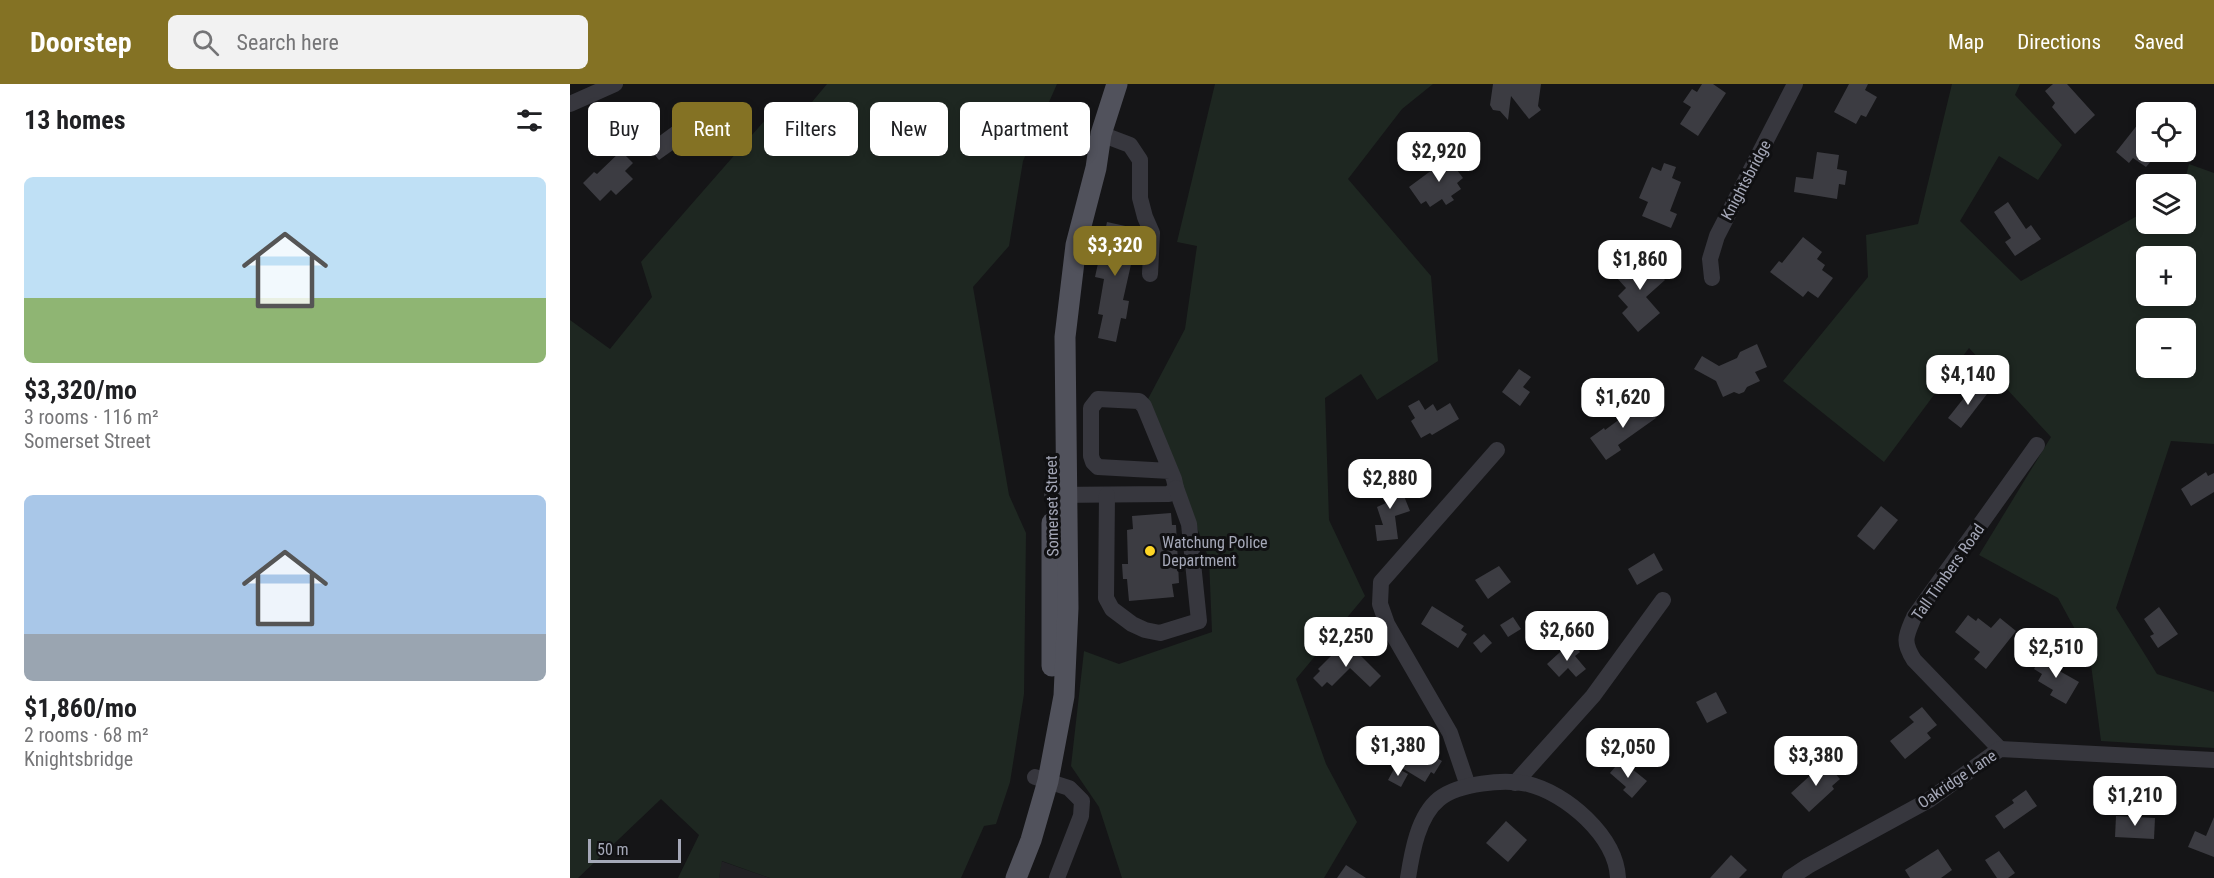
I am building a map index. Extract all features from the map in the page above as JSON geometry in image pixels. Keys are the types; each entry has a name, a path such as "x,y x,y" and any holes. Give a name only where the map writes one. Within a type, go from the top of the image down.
{"main road":[{"name":"Somerset Street","path":"1016,878 1031,840 1042,779 1044,732 1052,673 1067,307 1076,245 1096,168 1101,134 1117,84"},
{"name":"Somerset Street","path":"1000,878 1042,779"}],"street":[{"path":"570,104 615,84"},
{"name":"Knightsbridge","path":"1712,278 1710,259 1717,236 1795,84"},
{"path":"1101,134 1130,145 1140,160 1140,198 1152,233 1150,274"},
{"path":"1107,495 1106,598 1118,615 1145,630 1160,633 1199,621 1189,524 1170,471 1144,406 1139,401 1098,399 1093,402 1091,456 1098,467 1170,471"},
{"name":"Tall Timbers Road","path":"2000,749 1914,660 1906,648 1905,638 1914,617 2037,445"},
{"path":"1468,786 1450,733 1387,624 1380,604 1380,593 1382,582 1497,450"},
{"path":"1059,495 1169,494 1176,488"},
{"path":"1515,783 1593,696 1663,600"},
{"name":"Oakridge Lane","path":"1790,878 1929,800 2000,749 2214,760"},
{"path":"1042,779 1069,788 1082,801 1081,816 1057,878"},
{"path":"1408,878 1416,834 1433,805 1448,793 1468,786 1515,783 1543,789 1566,802 1590,821 1609,848 1618,878"}],"shaded area":[{"path":"827,84 1057,84 1049,102 960,102 960,156 1025,156 1009,246 973,287 1009,495 1026,533 1024,694 1010,782 996,824 984,826 961,878 770,878 722,861 719,878 678,878 699,835 661,799 578,878 570,878 570,320 610,349 652,297 641,262 734,156 752,156 752,135 764,121 764,156 858,156 858,102 812,102"},
{"path":"1215,84 1433,84 1402,109 1348,179 1431,276 1438,361 1377,400 1361,374 1325,398 1329,520 1365,596 1296,679 1326,764 1357,822 1324,878 1122,878 1099,807 1071,766 1084,651 1119,664 1212,632 1209,559 1148,399 1185,329 1197,246 1177,242"},
{"path":"1952,84 2020,84 2015,95 2062,145 2038,180 1999,156 1960,221 2021,281 2136,217 2136,234 2196,234 2196,174 2186,174 2189,164 2214,173 2214,444 2171,441 2116,608 2157,674 2214,692 2214,748 2101,741 2090,657 2058,598 1979,555 2051,437 1969,348 1884,462 1783,381 1868,277 1866,235 1918,224"},
{"path":"721,861 770,878 719,878"}],"building":[{"path":"1493,84 1541,84 1538,106 1541,110 1529,119 1511,96 1508,120 1500,111 1493,110 1490,105"},
{"path":"1702,84 1713,84 1726,93 1698,136 1680,124 1691,107 1683,102 1692,89 1697,92"},
{"path":"1849,84 1868,84 1865,90 1877,97 1866,117 1861,115 1856,124 1834,112"},
{"path":"2053,84 2067,84 2095,115 2075,134 2052,107 2055,103 2045,91"},
{"path":"672,127 672,151 659,160 656,156 660,156 660,135"},
{"path":"2136,127 2136,160 2133,158 2129,163 2116,152"},
{"path":"1817,152 1839,155 1837,169 1847,171 1845,185 1839,184 1837,199 1794,192 1796,177 1813,179"},
{"path":"1455,153 1464,164 1457,170 1463,178 1457,183 1461,189 1451,196 1454,200 1446,205 1442,199 1430,207 1426,201 1421,204 1409,187"},
{"path":"616,156 626,156 633,163 625,171 633,179 616,195 611,190 600,201 583,183 594,172 597,174"},
{"path":"2139,162 2150,162 2146,167"},
{"path":"1664,163 1676,167 1672,178 1681,182 1670,211 1677,214 1671,228 1642,216 1648,202 1639,198 1652,167 1661,171"},
{"path":"2008,202 2026,229 2031,225 2041,239 2015,256 2005,242 2011,238 1994,212"},
{"path":"1107,222 1139,229 1123,300 1129,301 1126,319 1121,318 1116,342 1098,338 1103,315 1098,314 1104,279 1095,277"},
{"path":"1803,237 1822,252 1817,259 1825,265 1822,270 1833,278 1818,298 1808,291 1803,297 1770,272 1779,261 1782,263"},
{"path":"1649,251 1659,262 1653,267 1665,280 1646,297 1660,313 1638,332 1622,313 1628,307 1618,296 1626,288 1617,278"},
{"path":"1757,344 1767,367 1755,372 1760,381 1739,394 1734,392 1723,397 1716,381 1694,369 1702,356 1719,366 1737,358 1740,352"},
{"path":"1519,369 1531,377 1523,387 1530,392 1520,406 1502,392"},
{"path":"1975,384 1987,394 1961,428 1948,418"},
{"path":"1642,398 1656,418 1618,445 1621,450 1606,460 1590,438 1628,413 1626,410"},
{"path":"1419,400 1425,410 1433,404 1437,411 1450,403 1459,419 1432,435 1430,433 1421,438 1411,421 1415,418 1408,406"},
{"path":"2206,472 2208,476 2214,473 2214,492 2191,506 2181,489"},
{"path":"1392,474 1400,498 1404,496 1410,511 1395,516 1398,539 1377,541 1375,525 1383,525 1377,507 1386,503 1378,479"},
{"path":"1881,506 1898,520 1874,550 1857,536"},
{"name":"Watchung Police Department","path":"1171,513 1172,525 1176,525 1179,583 1172,584 1174,597 1129,601 1127,579 1123,579 1122,564 1128,564 1127,530 1133,529 1132,516"},
{"path":"1654,553 1663,570 1637,585 1628,569"},
{"path":"1499,566 1511,582 1488,599 1475,580"},
{"path":"1432,606 1464,626 1461,630 1467,634 1458,648 1421,624"},
{"path":"2159,607 2178,634 2158,648 2150,636 2154,634 2144,619"},
{"path":"1968,615 1976,621 1978,618 1991,628 2000,618 2016,631 1986,669 1974,659 1980,652 1955,632"},
{"path":"1513,617 1521,629 1508,637 1500,625"},
{"path":"1484,634 1492,643 1481,653 1473,643"},
{"path":"1571,642 1580,652 1575,656 1586,669 1576,677 1568,668 1559,677 1547,664"},
{"path":"1340,647 1346,653 1352,647 1381,676 1370,687 1350,668 1332,686 1327,682 1322,687 1313,678 1320,671 1318,669"},
{"path":"2044,653 2060,662 2056,669 2079,682 2066,704 2050,695 2053,690 2038,681 2042,674 2034,669"},
{"path":"1716,692 1727,713 1707,723 1696,702"},
{"path":"1922,707 1937,725 1927,733 1931,738 1905,759 1890,741 1914,722 1909,717"},
{"path":"1425,751 1442,761 1434,774 1431,772 1425,782 1402,768 1412,753 1420,758"},
{"path":"1621,760 1647,781 1632,798 1623,790 1626,787 1610,773"},
{"path":"1825,762 1840,779 1832,786 1834,789 1809,812 1791,793"},
{"path":"1395,767 1408,774 1401,787 1388,780"},
{"path":"2026,790 2037,806 2004,829 1995,816 2014,803 2012,800"},
{"path":"2116,816 2155,818 2154,839 2115,837"},
{"path":"2214,817 2214,857 2188,847 2195,831 2206,836"},
{"path":"1506,821 1527,840 1508,862 1486,843"},
{"path":"1938,849 1952,870 1941,878 1910,878 1905,870"},
{"path":"1999,851 2015,873 2008,878 1997,878 1985,860"},
{"path":"1731,855 1747,870 1739,878 1710,878"},
{"path":"1346,865 1366,878 1337,878"}],"place":[{"name":"Watchung Police Department","path":"1150,551"}]}
